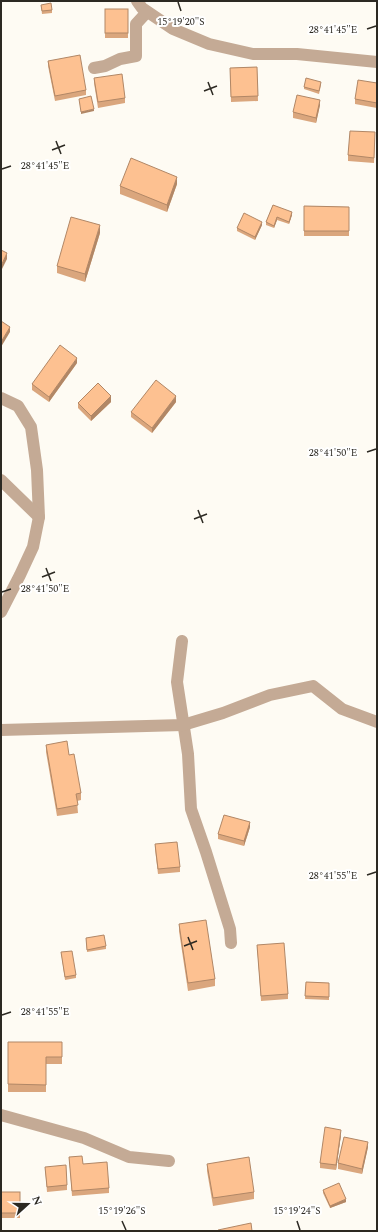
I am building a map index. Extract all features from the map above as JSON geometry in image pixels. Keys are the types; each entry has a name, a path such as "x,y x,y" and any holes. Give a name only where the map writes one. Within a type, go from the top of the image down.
{"street":[{"path":"137,1 147,12 173,29 209,44 253,54 297,54 377,62"},
{"path":"94,68 105,66 120,59 136,56 136,24 147,12"},
{"path":"1,398 18,406 31,427 37,470 39,517 33,547 1,612"},
{"path":"1,480 39,517"},
{"path":"182,641 177,682 188,754 191,809 230,929 232,943"},
{"path":"1,730 183,725 223,713 270,695 313,686 342,709 377,722"},
{"path":"1,1115 84,1138 129,1156 169,1161"}],"building":[{"path":"51,3 52,10 42,11 41,5"},
{"path":"105,9 128,9 128,33 105,33"},
{"path":"80,55 86,90 55,96 48,61"},
{"path":"257,67 258,96 231,97 230,68"},
{"path":"122,74 125,98 98,102 94,78"},
{"path":"306,78 321,82 319,91 304,87"},
{"path":"358,80 377,83 377,103 355,99"},
{"path":"297,95 320,100 316,118 293,112"},
{"path":"91,96 94,109 81,112 79,99"},
{"path":"350,131 375,132 374,158 348,155"},
{"path":"131,158 177,177 167,205 120,186"},
{"path":"273,205 292,212 289,222 277,217 274,226 266,222"},
{"path":"304,206 349,207 349,231 304,231"},
{"path":"244,213 262,222 255,237 237,228"},
{"path":"71,217 100,225 85,274 57,266"},
{"path":"1,250 7,253 1,266"},
{"path":"1,321 10,327 1,342"},
{"path":"60,345 77,358 49,397 32,384"},
{"path":"156,380 176,396 152,428 131,412"},
{"path":"98,383 111,396 91,416 78,403"},
{"path":"67,741 69,755 74,754 81,793 76,794 78,805 57,809 46,745"},
{"path":"224,815 250,822 244,841 218,834"},
{"path":"177,842 180,867 158,869 155,844"},
{"path":"206,920 215,979 188,983 179,924"},
{"path":"104,935 106,946 87,950 86,938"},
{"path":"284,943 288,994 261,996 257,945"},
{"path":"72,951 76,975 65,977 61,952"},
{"path":"306,982 329,983 329,997 305,996"},
{"path":"8,1042 62,1042 62,1057 46,1057 46,1085 8,1084"},
{"path":"325,1127 341,1130 336,1165 320,1163"},
{"path":"344,1137 368,1142 362,1169 338,1163"},
{"path":"82,1156 83,1164 107,1162 109,1188 72,1191 69,1157"},
{"path":"249,1157 254,1192 213,1198 207,1164"},
{"path":"66,1165 67,1185 47,1187 45,1167"},
{"path":"339,1183 346,1199 330,1206 323,1190"},
{"path":"1,1192 20,1192 20,1213 1,1213"},
{"path":"251,1223 252,1231 218,1230"}]}
